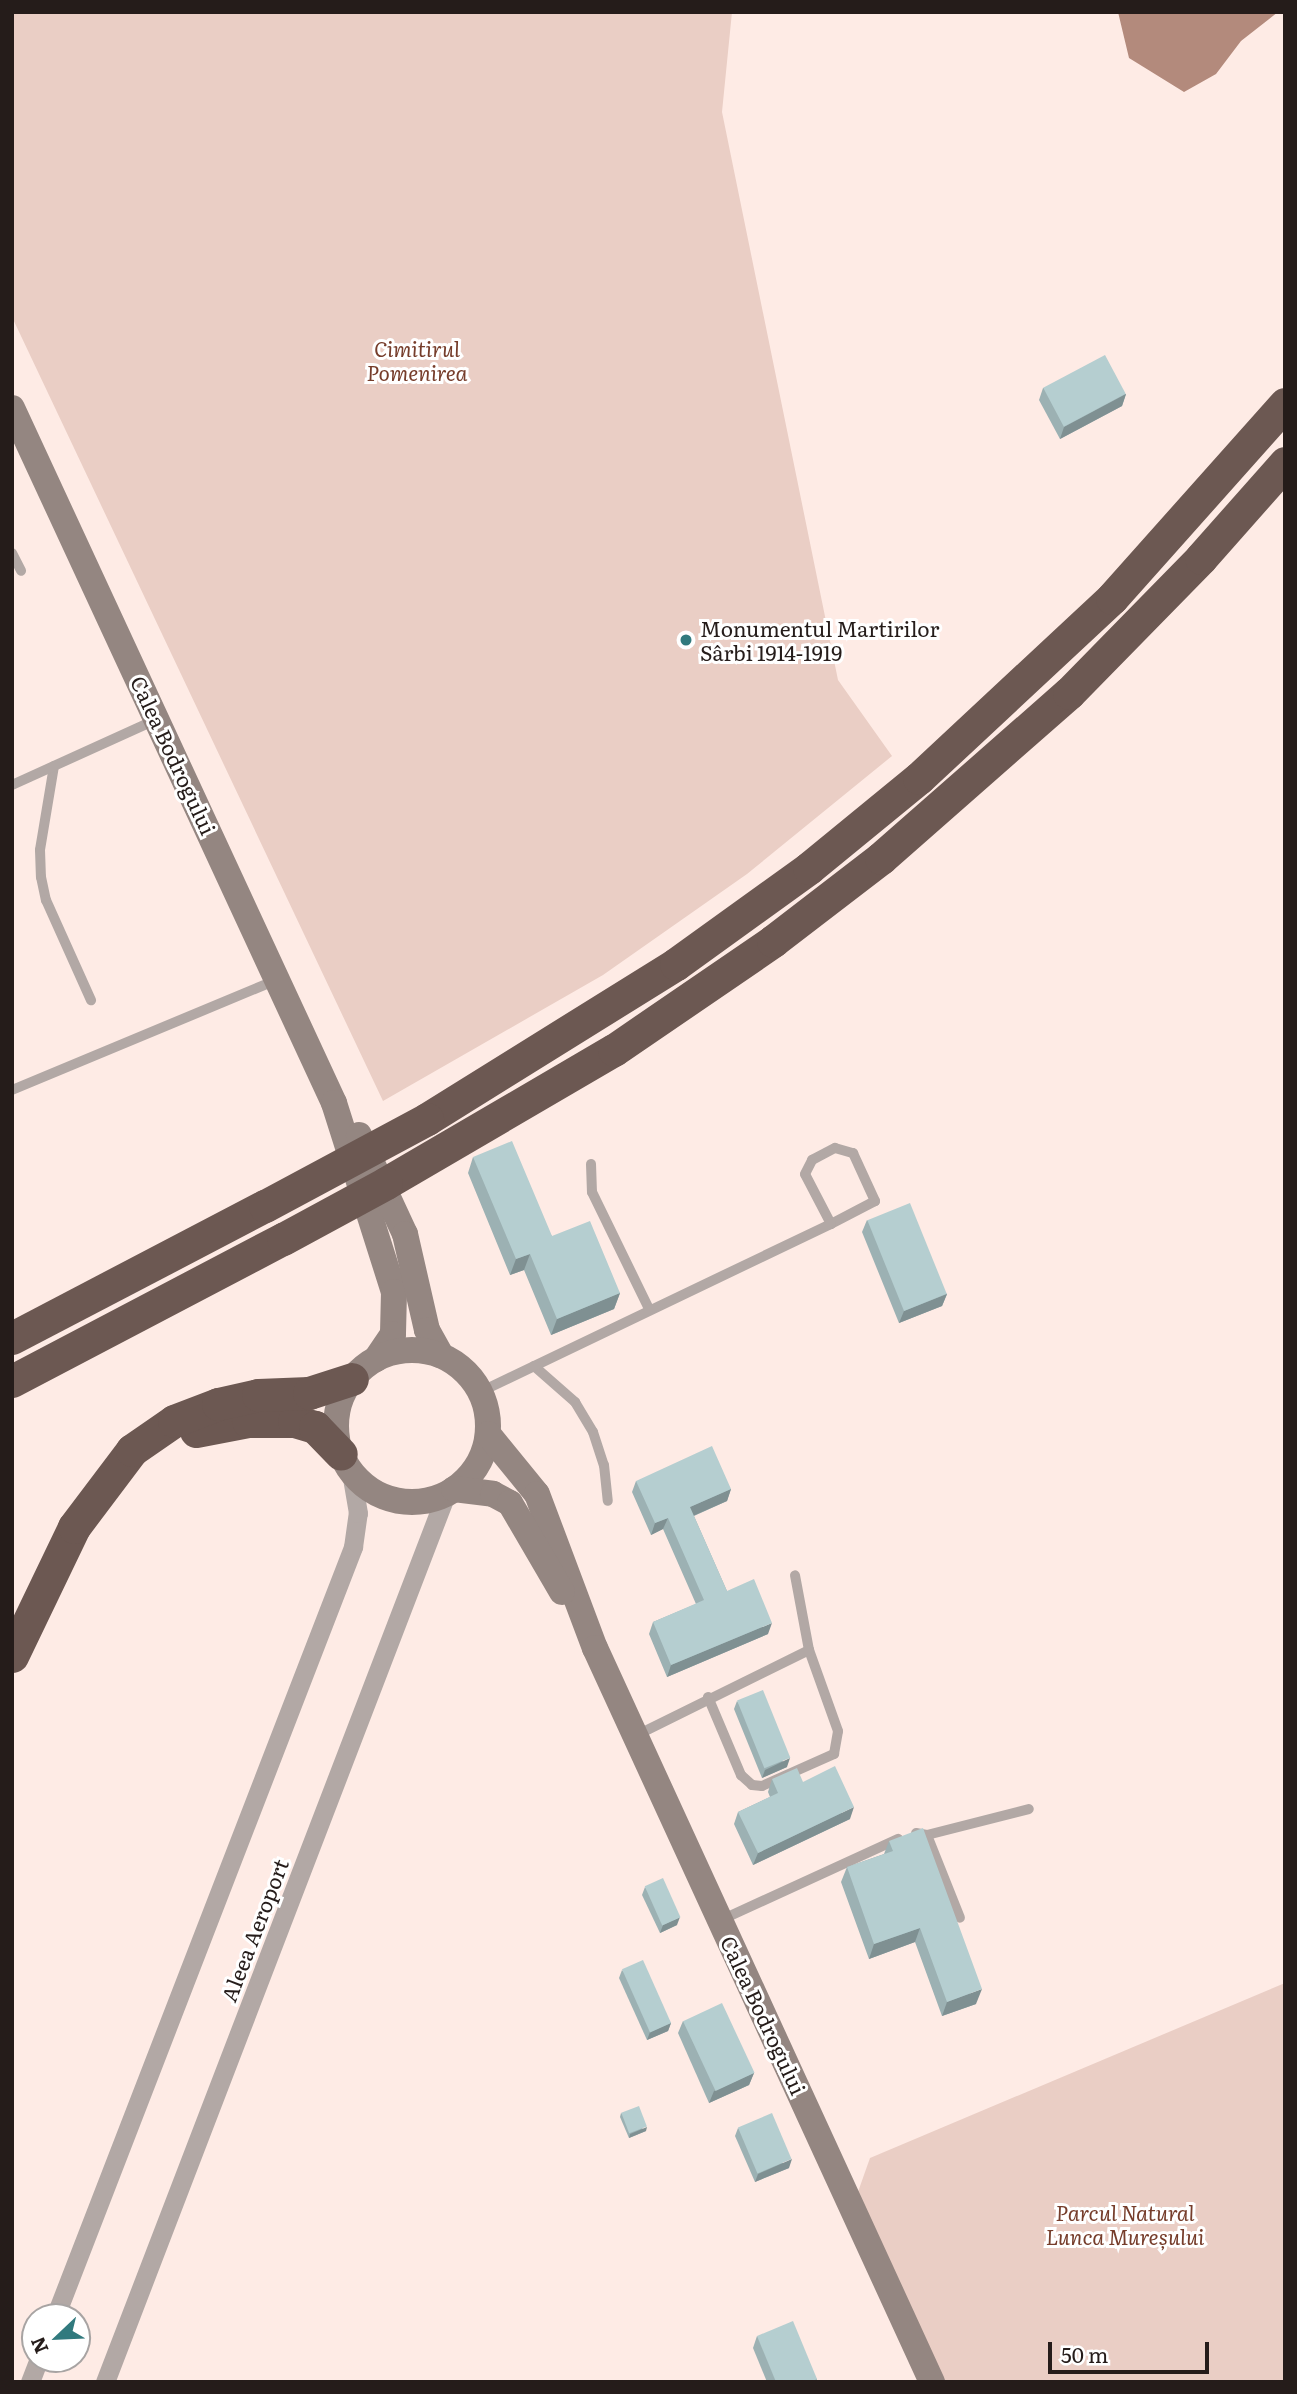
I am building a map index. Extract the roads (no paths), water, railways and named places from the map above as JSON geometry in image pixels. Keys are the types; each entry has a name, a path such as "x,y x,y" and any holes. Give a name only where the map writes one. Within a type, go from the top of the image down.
{"highway":[{"path":"12,1338 427,1119 676,964 808,868 909,787 1112,598 1285,404"},
{"path":"12,1381 448,1149 695,996 881,858 1069,693 1201,558 1285,463"},
{"path":"12,1656 75,1527 132,1450 174,1421 236,1398 309,1393 364,1369"},
{"path":"102,1489 164,1444 225,1423 272,1419 306,1423 346,1463"}],"main road":[{"name":"Calea Bodrogului","path":"14,419 158,719 334,1103 394,1293 393,1334 364,1369 336,1420 346,1463 372,1491 396,1501 421,1502 450,1492 493,1494 510,1503 594,1648"},
{"name":"Calea Bodrogului","path":"334,1103 357,1132 396,1213 414,1264 427,1330 441,1355"},
{"name":"Calea Bodrogului","path":"364,1369 412,1349 441,1355 466,1372 480,1392 488,1434 537,1494 594,1648 932,2382"},
{"name":"Calea Bodrogului","path":"450,1492 477,1467 488,1434"}],"street":[{"path":"60,2303 353,1547 358,1502 346,1463"},
{"name":"Aleea Aeroport","path":"105,2382 450,1492"}],"lane":[{"path":"12,553 21,571"},
{"path":"12,785 158,719"},
{"path":"54,766 40,850 41,877 47,900 91,1000"},
{"path":"12,1090 278,979"},
{"path":"480,1392 831,1224 875,1201 853,1153 845,1148 812,1160 805,1174 831,1224"},
{"path":"591,1164 592,1192 649,1309"},
{"path":"534,1366 575,1402 593,1432 604,1465 608,1501"},
{"path":"708,1697 741,1774 752,1785 762,1786 834,1754 838,1731 809,1650 795,1575"},
{"path":"635,1736 708,1697 809,1650"},
{"path":"721,1921 899,1839 919,1832 927,1835 1030,1809"},
{"path":"927,1835 960,1917"}],"place":[{"name":"Monumentul Martirilor Sârbi 1914-1919","path":"686,640"}],"park label":[{"name":"Cimitirul Pomenirea","path":"417,360"},
{"name":"Parcul Natural Lunca Mureșului","path":"1125,2224"}]}
